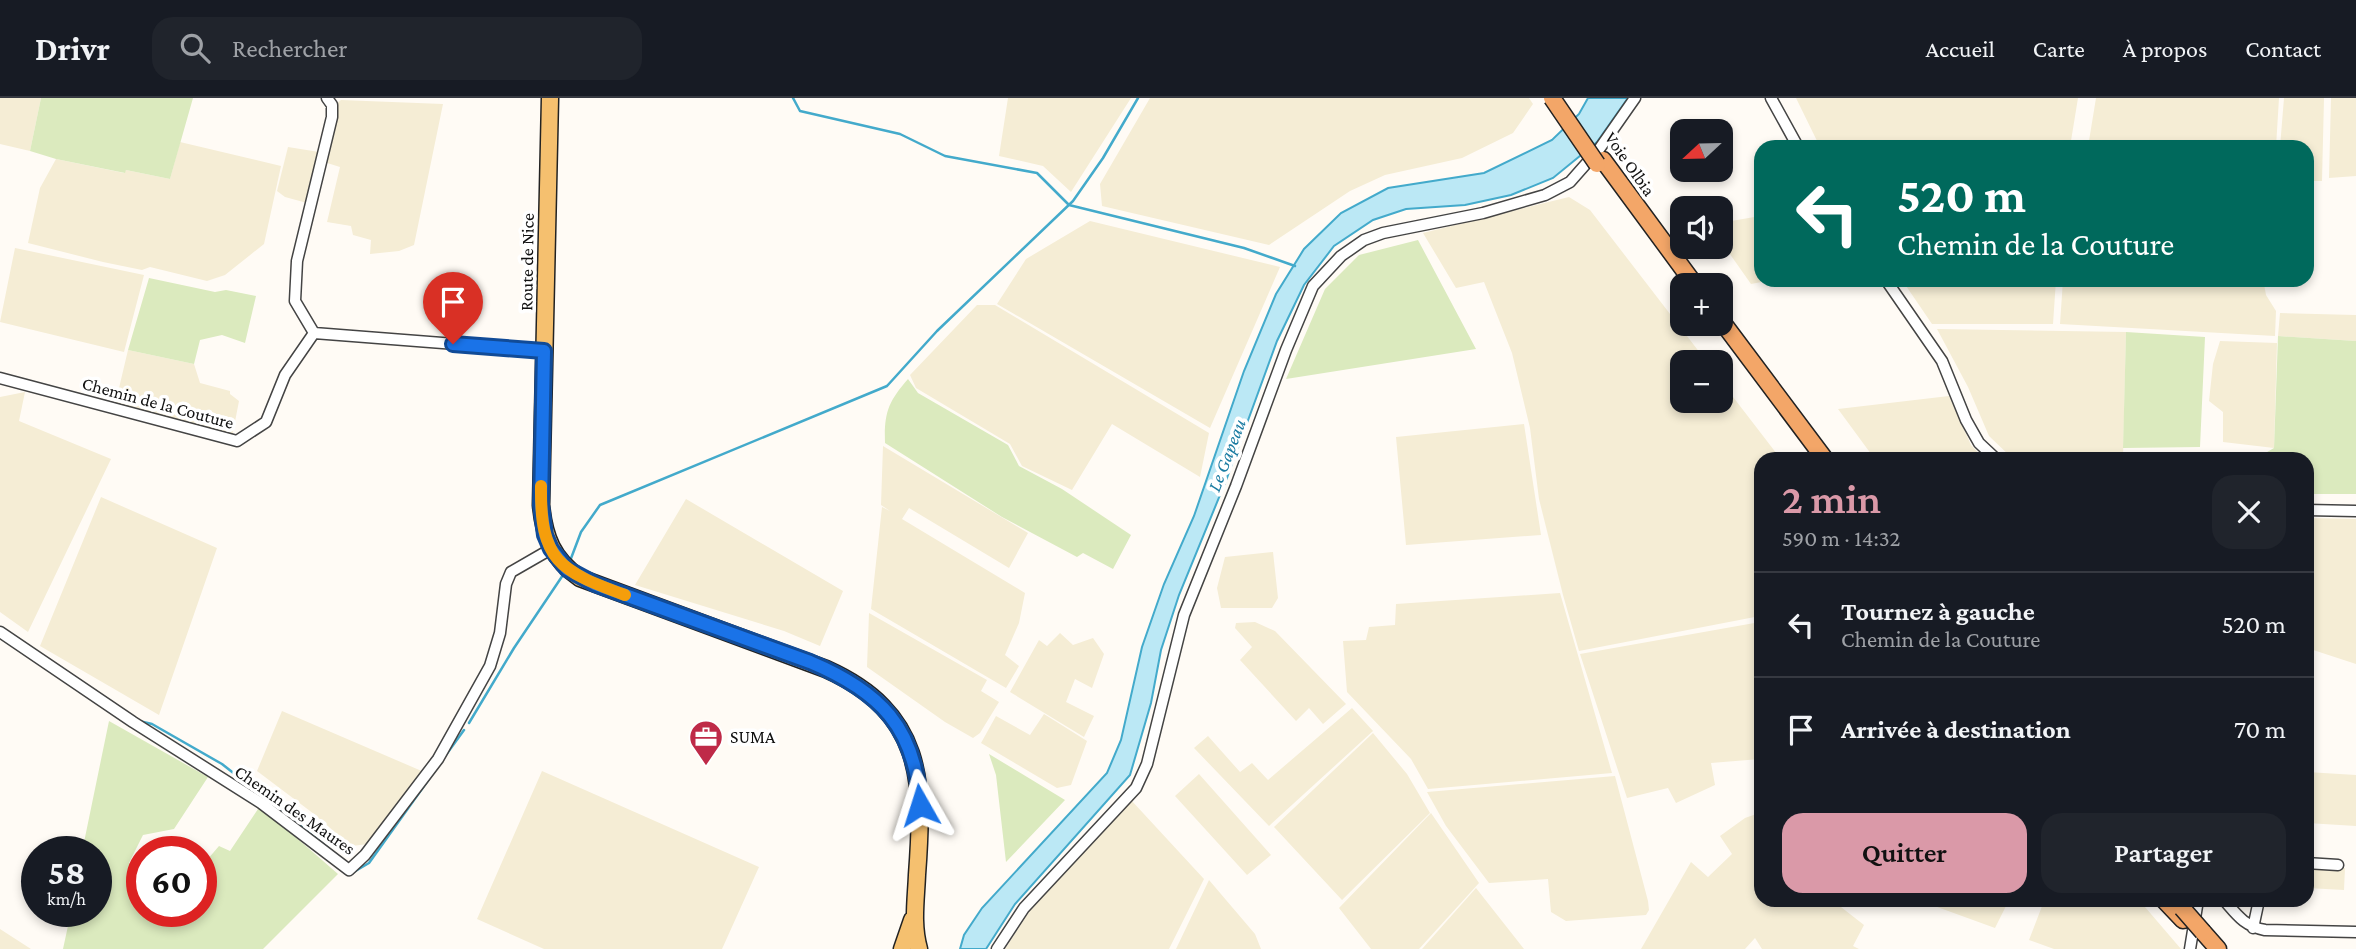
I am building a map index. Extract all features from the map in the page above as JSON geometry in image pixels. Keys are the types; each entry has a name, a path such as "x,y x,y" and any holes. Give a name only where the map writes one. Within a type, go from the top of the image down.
{"highway":[{"name":"Voie Olbia","path":"1552,98 1686,273"},
{"name":"Voie Olbia","path":"1560,98 1600,162 1678,273"},
{"path":"1723,336 1808,452"},
{"path":"1733,336 1820,452"},
{"path":"2180,909 2200,942 2218,949"}],"main road":[{"name":"Route de Nice","path":"550,98 541,505 545,535 551,549 567,569 580,578 826,669 860,688 888,712 906,742 918,773 920,805 914,915"},
{"path":"914,915 917,949 901,949 914,915"}],"street":[{"path":"327,98 332,105 332,117 297,261 295,301 314,333 544,351"},
{"path":"998,949 1024,908 1136,788 1147,764 1184,615 1313,286 1342,256 1364,240 1383,233 1483,213 1545,195 1570,182 1600,148 1634,98"},
{"path":"1771,98 1794,140"},
{"path":"1891,287 1941,361 1966,420 1979,443 1989,452"},
{"name":"Chemin de la Couture","path":"0,378 237,441 266,422 285,375 314,333"},
{"path":"2314,510 2356,511"},
{"name":"Chemin des Maures","path":"0,632 133,722 261,803 349,870 365,855 438,759 490,666 500,633 506,583 511,572 551,549"},
{"path":"2314,864 2338,865"},
{"path":"2198,907 2200,942"},
{"path":"2230,907 2242,922 2253,928 2356,932"},
{"path":"2253,928 2258,907"}],"shaded area":[{"path":"0,98 41,98 30,151 0,144"},
{"path":"1008,98 1131,98 1071,192 1043,166 999,156"},
{"path":"1150,98 1529,98 1533,104 1513,133 1462,158 1385,175 1350,191 1269,245 1102,206 1100,184"},
{"path":"1796,98 2078,98 2071,140 1817,140"},
{"path":"2096,98 2279,98 2276,140 2089,140"},
{"path":"2284,98 2324,98 2322,181 2314,181 2314,140 2281,140"},
{"path":"2331,98 2356,98 2356,176 2329,178"},
{"path":"341,100 443,104 414,245 399,251 370,254 371,240 353,235 351,226 327,222 340,167 324,162 336,104"},
{"path":"180,142 281,166 264,244 225,275 207,281 150,267 142,270 103,262 28,243 40,188 56,159 170,179"},
{"path":"288,147 319,152 307,203 285,197 277,191"},
{"path":"1569,197 1590,210 1670,314 1670,336 1687,336 1698,350 1670,350 1670,413 1733,413 1733,397 1775,452 1754,452 1754,617 1579,651 1539,499 1530,428 1512,353 1484,282 1456,288 1423,233"},
{"path":"1754,217 1754,283 1751,284 1733,258 1733,221"},
{"path":"1090,221 1280,267 1210,428 997,304 1026,259"},
{"path":"15,248 144,275 124,352 0,322"},
{"path":"1907,287 2056,287 2053,324 1932,324"},
{"path":"2063,287 2265,287 2266,295 2276,311 2275,336 2060,324"},
{"path":"977,305 995,305 1209,433 1200,477 1112,424 1072,490 1022,466 1010,444 916,388 910,375"},
{"path":"2280,313 2356,315 2356,341 2278,336"},
{"path":"1937,329 2126,332 2123,452 2006,452 1989,436 1968,387"},
{"path":"2220,341 2277,343 2274,448 2223,442 2223,412 2209,401 2213,364"},
{"path":"128,350 194,364 200,383 230,391 239,401 232,437 115,405"},
{"path":"25,392 19,421 111,459 28,632 0,612 0,397"},
{"path":"1949,396 1971,445 1977,452 1870,452 1838,409"},
{"path":"1524,424 1541,535 1406,545 1396,437"},
{"path":"883,446 1028,533 1009,568 909,508 902,519 1025,593 1019,623 1005,655 1019,666 1006,688 871,609 882,507 890,511 881,505"},
{"path":"101,497 217,548 159,715 40,646"},
{"path":"686,499 843,591 820,646 784,631 635,585"},
{"path":"2314,518 2356,519 2356,664 2314,650"},
{"path":"1273,552 1278,598 1272,608 1221,608 1217,588 1225,557"},
{"path":"1560,593 1612,773 1428,789 1411,759 1347,692 1343,641 1366,640 1369,627 1395,625 1396,604"},
{"path":"869,613 987,680 981,691 999,702 980,733 973,738 945,722 867,667"},
{"path":"1255,622 1275,631 1346,704 1323,724 1309,708 1296,721 1240,660 1252,647 1235,628 1236,623"},
{"path":"1754,623 1754,759 1711,763 1715,785 1676,803 1668,788 1627,798 1580,654"},
{"path":"1060,633 1073,645 1093,638 1104,654 1092,688 1075,679 1066,702 1094,716 1084,737 1010,692 1039,640 1047,646"},
{"path":"1352,708 1373,731 1269,826 1194,748 1208,736 1240,772 1252,763 1268,780"},
{"path":"282,711 424,772 369,844 351,846 257,771"},
{"path":"1044,714 1087,741 1071,785 1057,788 981,743 996,716 1030,735"},
{"path":"1373,733 1407,774 1430,813 1342,900 1274,827"},
{"path":"542,771 759,867 722,949 544,949 477,919"},
{"path":"2314,772 2356,775 2356,826 2314,823"},
{"path":"1199,774 1271,855 1247,875 1175,796"},
{"path":"1615,776 1648,901 1649,910 1646,915 1566,921 1551,912 1548,879 1489,883 1446,826 1427,792"},
{"path":"1131,800 1204,879 1169,949 1005,949 1038,898"},
{"path":"1431,813 1479,883 1419,949 1371,949 1339,908"},
{"path":"1754,815 1754,907 1841,907 1864,925 1853,946 1859,949 1762,949 1755,938 1745,949 1641,949 1691,862 1708,877 1732,854 1720,836"},
{"path":"2314,866 2345,868 2344,890 2314,888"},
{"path":"1209,880 1255,934 1261,949 1176,949"},
{"path":"1476,888 1524,949 1422,949"},
{"path":"1937,907 2006,907 1995,928"},
{"path":"2042,907 2145,907 2181,949 2054,949 2029,940"},
{"path":"0,929 31,949 0,949"}],"green space":[{"path":"41,98 193,98 170,179 126,170 125,173 30,151"},
{"path":"1418,240 1476,349 1286,379 1325,289 1359,255"},
{"path":"149,278 215,292 226,290 256,296 245,343 222,335 200,340 194,364 128,350"},
{"path":"2126,332 2205,337 2200,447 2123,448"},
{"path":"2278,336 2356,341 2356,494 2314,494 2314,452 2267,452 2274,448"},
{"path":"908,379 918,393 1008,445 1019,466 1062,489 1131,535 1113,569 1083,553 1077,557 1002,517 885,443 885,424 889,408"},
{"path":"109,721 208,777 174,829 142,836 126,836 126,927 217,927 217,848 219,846 230,851 260,806 338,874 263,949 63,949 68,927 112,927 112,836 85,836"},
{"path":"989,754 1065,800 1006,862 996,775"}],"water":[{"name":"Le Gapeau","path":"1588,98 1628,98 1597,142 1553,178 1511,195 1465,205 1406,209 1373,220 1334,246 1304,285 1277,341 1227,478 1179,595 1161,650 1151,703 1130,775 1015,904 986,949 960,949 964,935 982,908 1107,773 1121,740 1142,647 1164,584 1194,516 1244,371 1276,294 1304,249 1341,213 1388,188 1484,173 1552,140 1579,114"}],"waterway":[{"path":"793,98 800,111 900,134 945,156 1037,173 1069,205 1244,248 1295,266"},
{"path":"570,561 581,532 600,505 887,386 937,331 1073,201 1103,158 1138,98"},
{"path":"469,723 514,648 563,575"},
{"path":"139,721 152,724 222,764 346,862"},
{"path":"443,759 464,730"},
{"path":"352,873 369,863 429,779"}],"slow traffic":[{"path":"541,486 545,535 558,559 580,578 625,595"}],"place":[{"name":"SUMA","path":"706,767"}],"route":[{"path":"453,344 544,351 542,519 551,549 567,569 595,584 810,662 860,688 888,712 906,742 918,773 920,805"}]}
